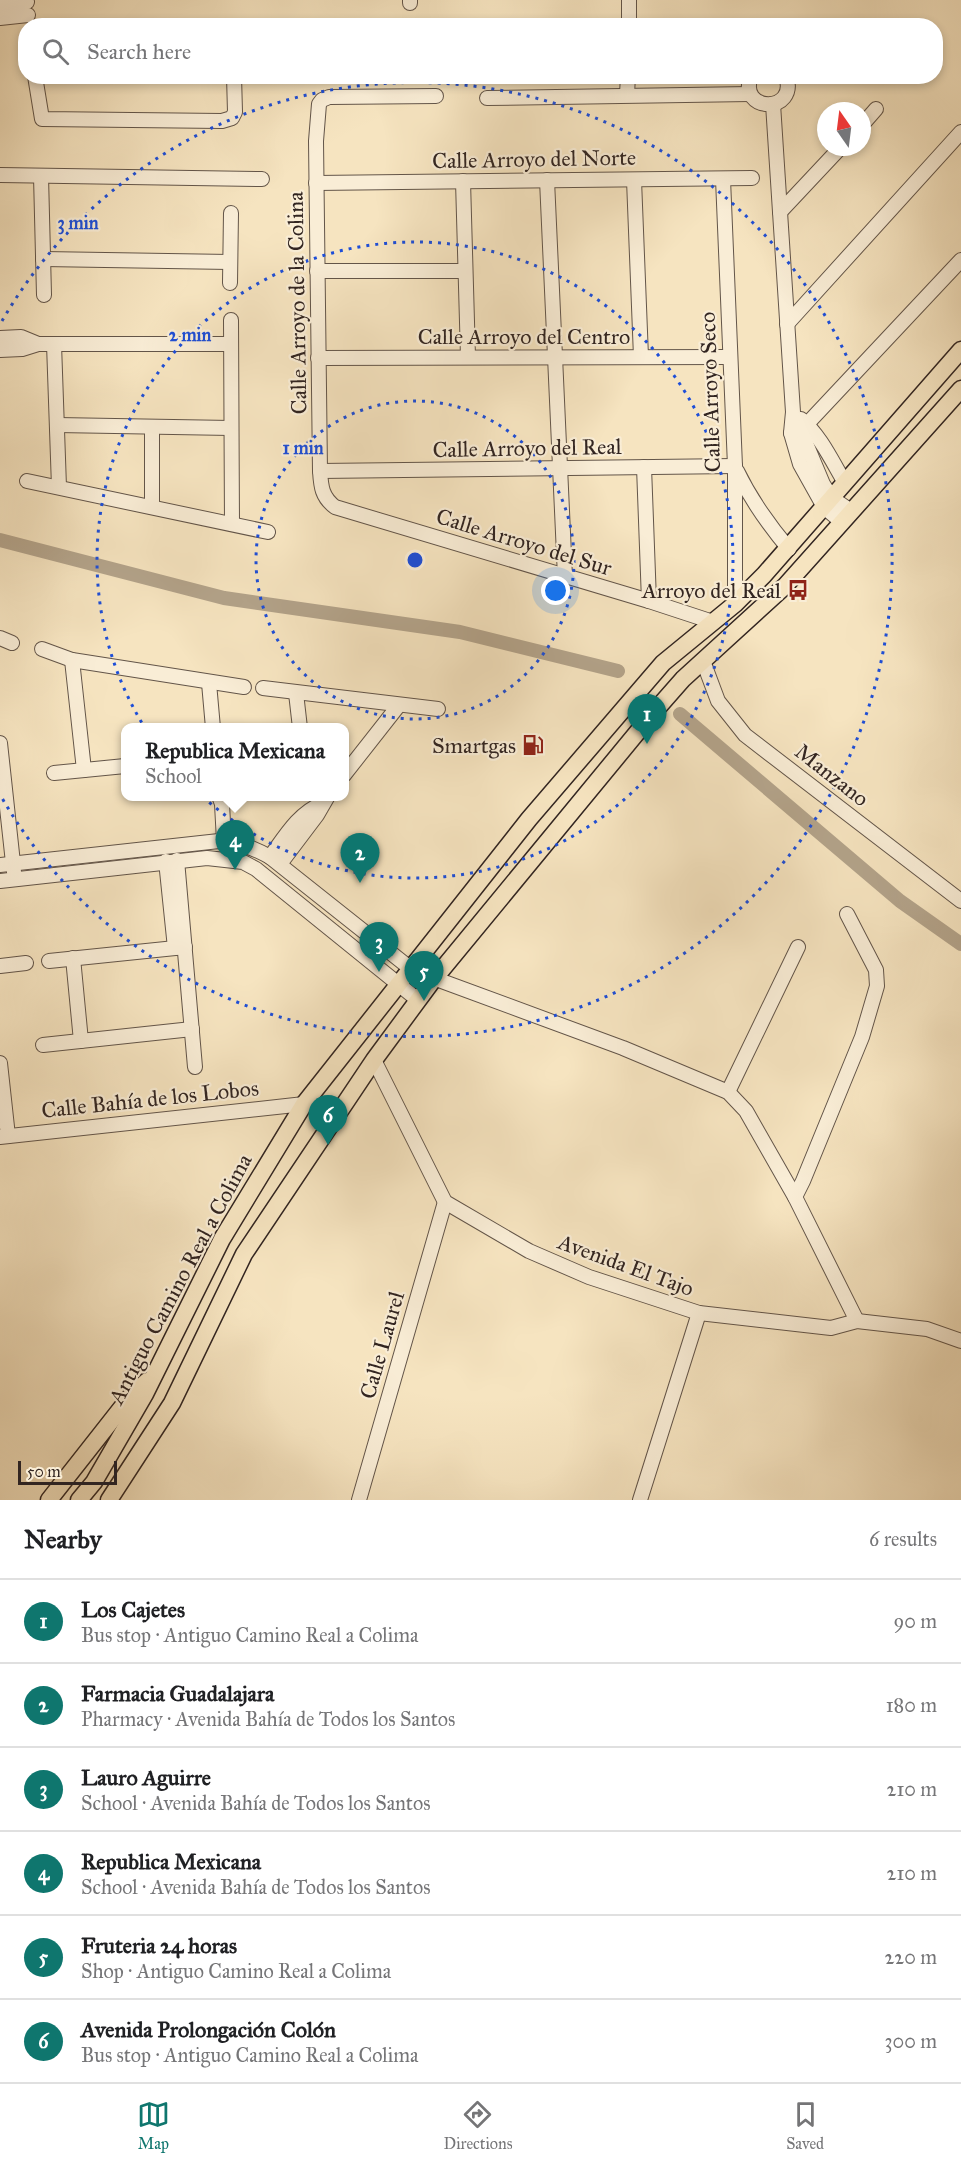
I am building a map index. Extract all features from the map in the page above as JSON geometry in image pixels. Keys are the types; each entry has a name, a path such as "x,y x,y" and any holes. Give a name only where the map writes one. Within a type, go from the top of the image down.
{"main road":[{"name":"Antiguo Camino Real a Colima","path":"79,1500 94,1482 145,1394 222,1239 304,1104 529,819 663,663 735,604 789,549 961,350"},
{"name":"Antiguo Camino Real a Colima","path":"109,1500 172,1403 244,1254 374,1060 418,1000 683,679 784,586 961,389"},
{"path":"49,1500 130,1397 156,1372"}],"street":[{"path":"628,18 629,0"},
{"path":"0,6 28,11"},
{"path":"0,18 28,11"},
{"path":"37,84 42,119 211,121 232,118 235,112 234,84"},
{"path":"627,94 628,84"},
{"path":"748,84 750,94 760,103 773,104 787,93 788,84"},
{"path":"487,98 627,94 750,94"},
{"name":"Calle Arroyo de la Colina","path":"325,500 321,489 320,471 318,358 316,141 319,104 329,97 436,96"},
{"path":"773,104 793,412 812,474 828,502 847,517"},
{"path":"871,115 876,109"},
{"path":"787,324 961,132"},
{"path":"780,212 833,156"},
{"path":"0,175 262,179"},
{"path":"40,176 44,295"},
{"name":"Calle Arroyo del Norte","path":"316,183 752,178"},
{"name":"Calle Arroyo Seco","path":"723,179 735,466 735,604"},
{"path":"547,180 565,577"},
{"path":"634,180 641,357"},
{"path":"463,181 468,357"},
{"path":"230,283 231,213"},
{"path":"43,259 230,262"},
{"path":"799,429 961,260"},
{"path":"317,271 465,271"},
{"path":"231,320 232,524"},
{"path":"0,338 21,337 38,344"},
{"path":"0,350 22,349 38,344 231,344"},
{"path":"54,344 58,487"},
{"name":"Calle Arroyo del Centro","path":"318,358 730,357"},
{"path":"57,425 231,429"},
{"path":"152,427 152,507"},
{"path":"799,429 845,483"},
{"path":"735,466 749,496 767,523 789,549"},
{"name":"Calle Arroyo del Real","path":"320,471 735,466"},
{"path":"644,467 649,601"},
{"path":"27,481 268,532"},
{"name":"Calle Arroyo del Sur","path":"325,500 335,507 713,622"},
{"path":"42,649 72,660 244,687"},
{"path":"72,660 84,770"},
{"name":"Manzano","path":"703,662 718,701 745,735 961,901"},
{"path":"209,683 213,723"},
{"path":"262,688 438,709"},
{"path":"296,693 299,723"},
{"path":"349,770 399,705"},
{"path":"0,742 5,873"},
{"path":"54,773 121,766"},
{"path":"220,801 222,841"},
{"path":"275,861 317,804"},
{"path":"5,873 222,841 252,847 275,861 411,969 433,982 623,1048 728,1092 747,1111 795,1197 857,1321"},
{"path":"5,873 223,858 243,862 418,1000"},
{"path":"172,861 195,1067"},
{"path":"795,1197 862,1036 877,986 876,970 847,914"},
{"path":"728,1092 798,947"},
{"path":"49,961 180,948"},
{"path":"73,958 81,1041"},
{"path":"0,966 26,963"},
{"path":"43,1045 192,1029"},
{"path":"374,1060 445,1202"},
{"path":"0,1064 4,1136"},
{"name":"Calle Bahía de los Lobos","path":"4,1136 304,1104"},
{"name":"Avenida El Tajo","path":"445,1202 529,1251 590,1277 699,1313 831,1328 857,1321 927,1329 961,1341"},
{"name":"Calle Laurel","path":"359,1500 445,1202"},
{"path":"640,1500 699,1313"}],"waterway":[{"path":"0,540 224,598 460,632 618,671"},
{"path":"680,714 900,901 961,944"}],"place":[{"name":"Arroyo del Real","path":"798,590"},
{"name":"Los Cajetes","path":"647,744"},
{"name":"Smartgas","path":"533,745"},
{"name":"Republica Mexicana","path":"235,870"},
{"name":"Farmacia Guadalajara","path":"360,883"},
{"name":"Lauro Aguirre","path":"379,972"},
{"name":"Fruteria 24 horas","path":"424,1001"},
{"name":"Avenida Prolongación Colón","path":"328,1145"}]}
